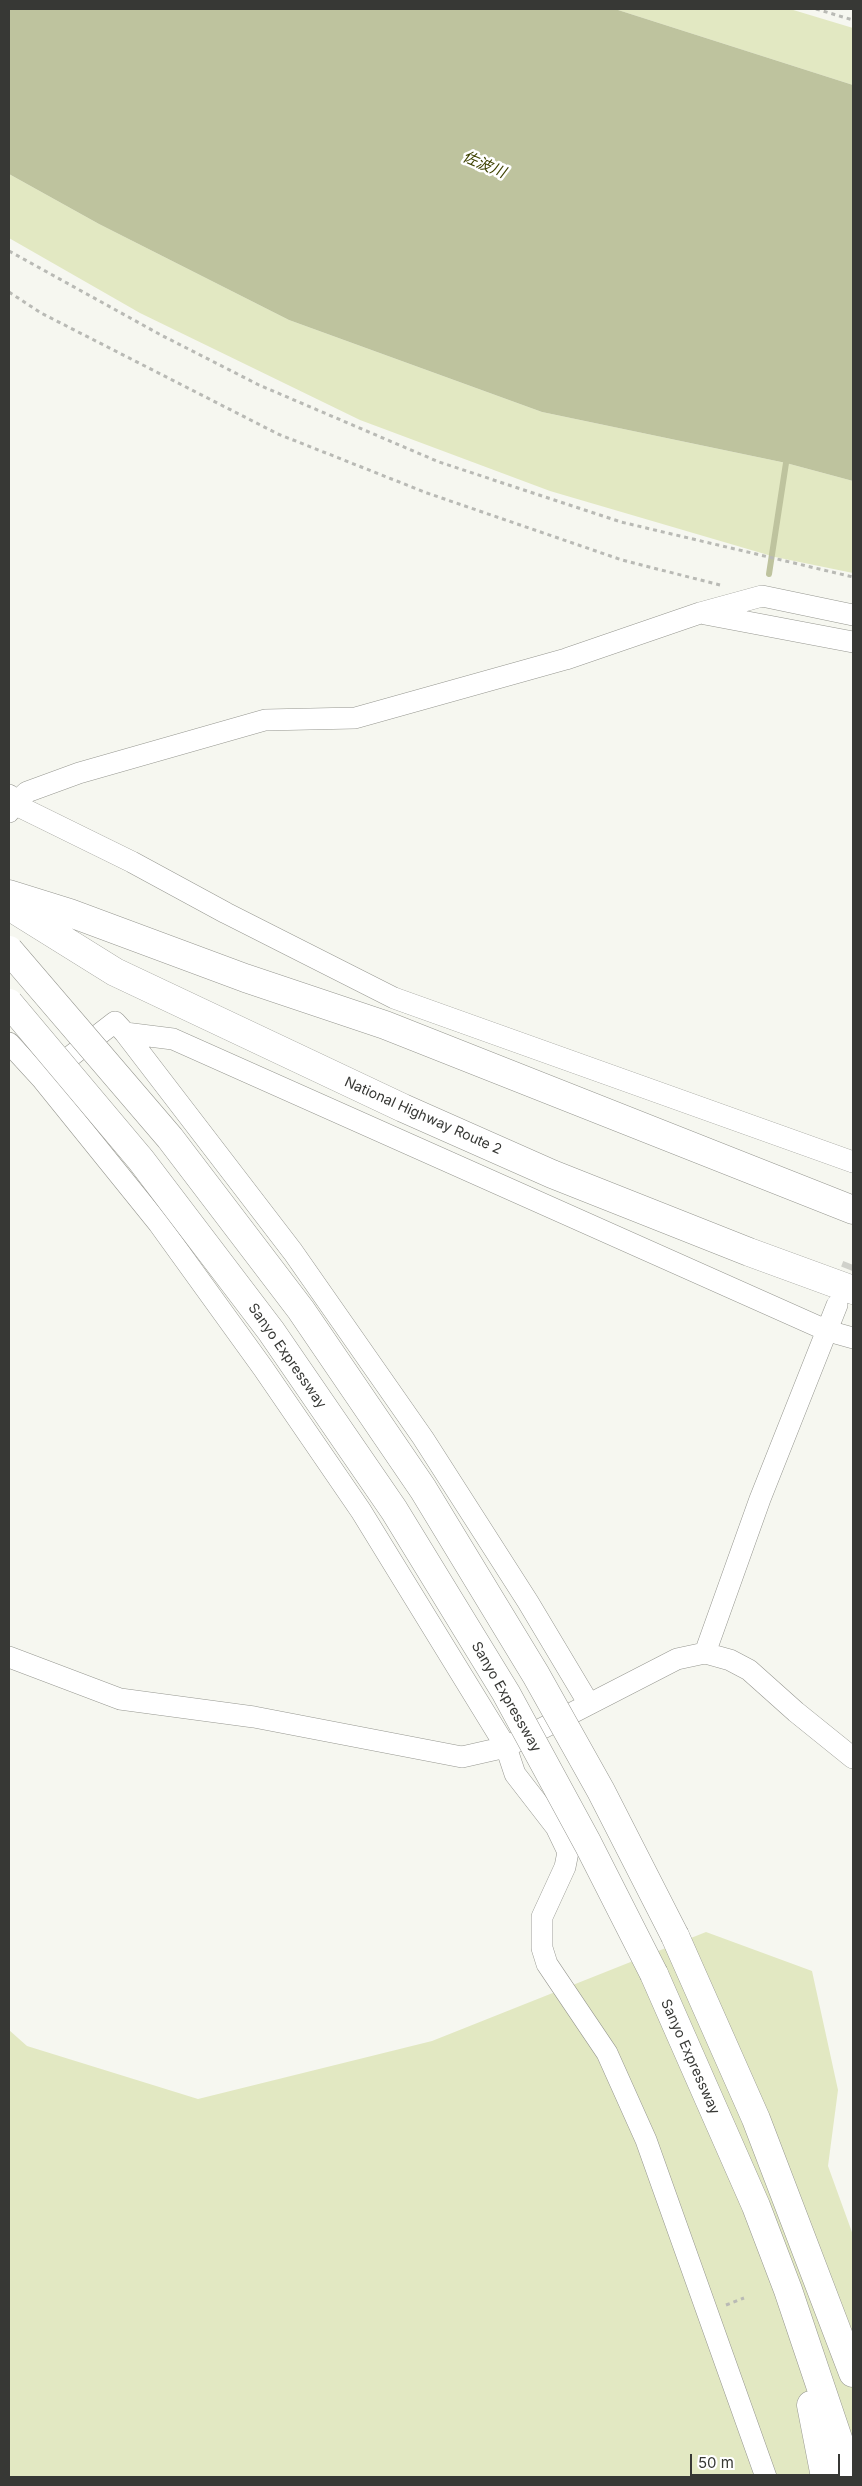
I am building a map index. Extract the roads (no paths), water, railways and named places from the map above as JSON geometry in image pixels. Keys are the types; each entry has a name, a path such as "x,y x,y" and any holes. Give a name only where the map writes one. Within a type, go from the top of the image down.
{"highway":[{"path":"9,894 70,913 244,978 385,1025 853,1210"},
{"name":"National Highway Route 2","path":"9,906 115,972 212,1019 403,1108 552,1174 749,1252 845,1297"},
{"path":"9,950 74,1023 176,1145 301,1310 423,1489 536,1675 592,1774 675,1936 756,2119 853,2372"},
{"name":"Sanyo Expressway","path":"9,1003 141,1160 271,1331 394,1510 506,1693 588,1844 654,1974 756,2206 788,2290 851,2477"},
{"path":"788,2290 825,2477"}],"street":[{"path":"853,615 762,596 700,613 566,659 355,718 265,720 79,773 27,792 10,804 132,862 226,913 394,998 853,1162"},
{"path":"700,613 853,642"},
{"path":"42,1079 115,1022 293,1252 423,1438 528,1602 589,1704"},
{"path":"124,1033 173,1039 828,1331 853,1338"},
{"path":"9,1044 42,1079 159,1224 269,1376 361,1511 506,1747 515,1774 556,1827 568,1852 565,1867 542,1917 542,1948 547,1964 607,2053 646,2140 766,2477"},
{"path":"705,1653 760,1500 828,1331 845,1297"},
{"path":"10,1659 120,1699 142,1704 254,1717 462,1757 506,1747 677,1659 705,1653 730,1660 749,1670 796,1712 853,1758"}],"water":[{"name":"佐波川","path":"9,9 615,9 853,85 853,481 786,463 542,412 289,320 99,224 9,174"}],"waterway":[{"path":"769,574 786,463"}],"tunnel":[{"path":"839,1300 853,1265"}]}
